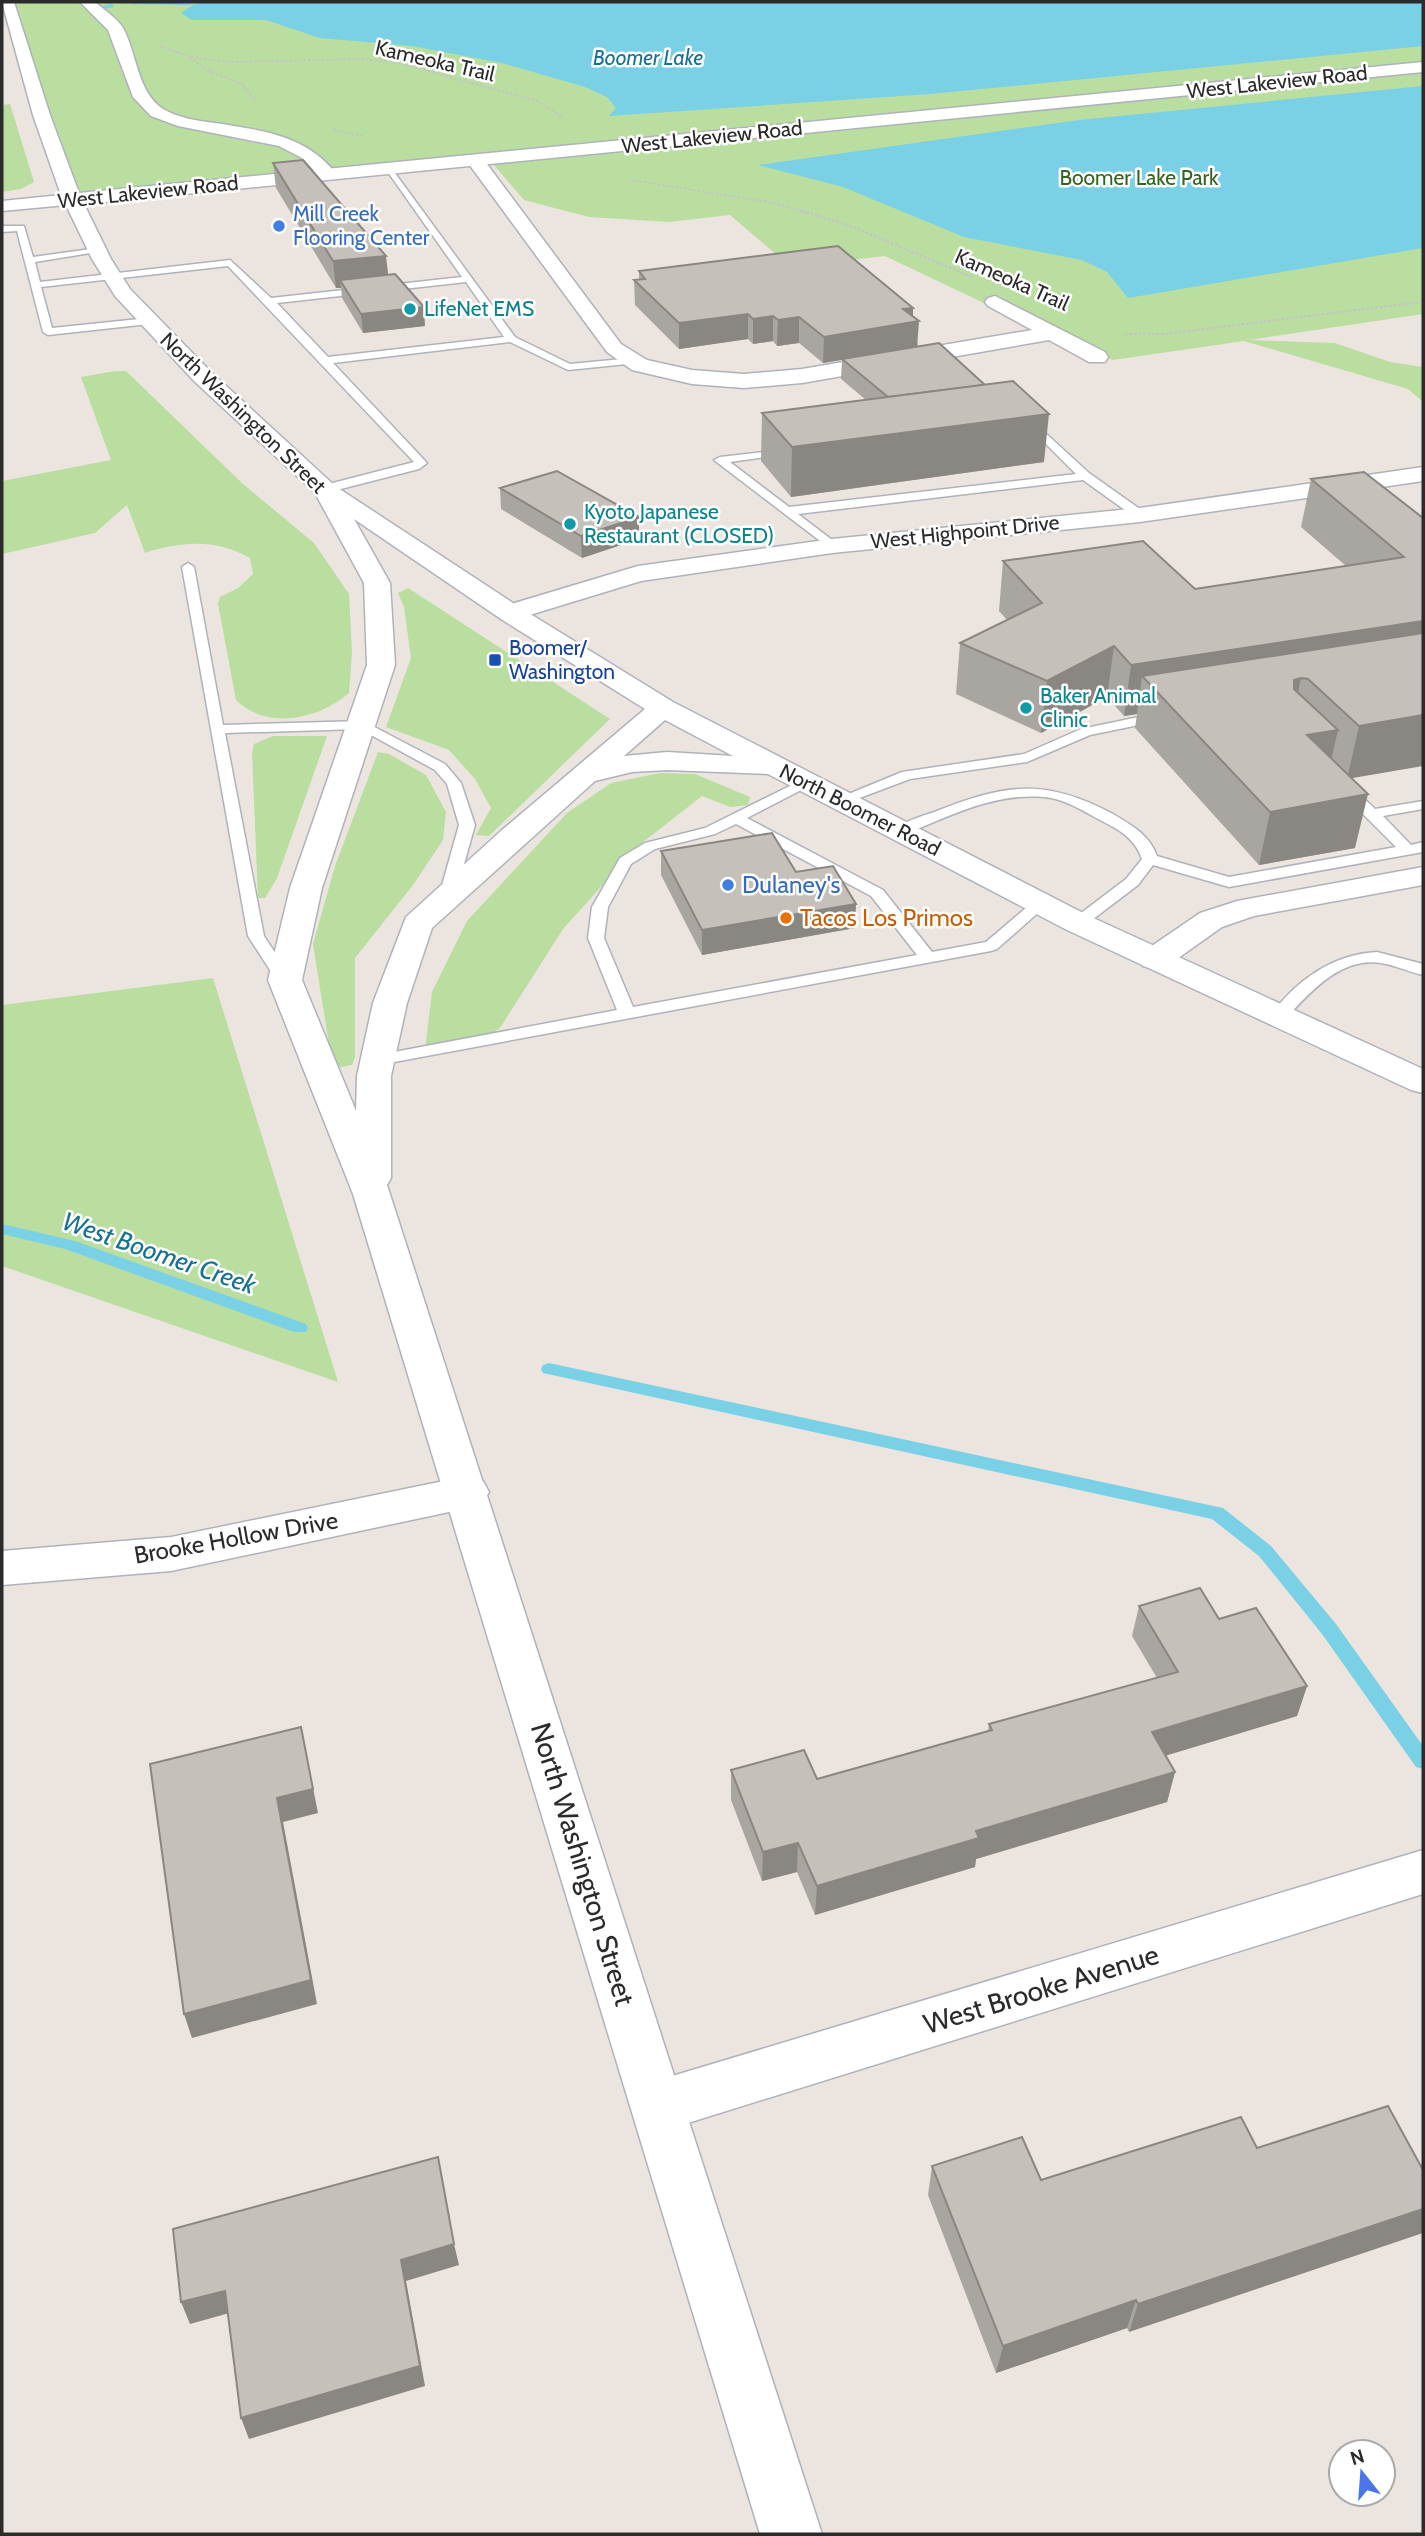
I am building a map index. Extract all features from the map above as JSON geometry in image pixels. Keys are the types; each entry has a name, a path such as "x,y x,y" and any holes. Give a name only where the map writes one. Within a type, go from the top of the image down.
{"main road":[{"name":"North Washington Street","path":"7,2 43,120 71,199 112,277 149,321 202,376 325,489 377,583 381,665 363,726 332,807 306,888 285,980 372,1194 468,1492 791,2534"},
{"path":"87,2 116,28 141,97 147,106 176,120 283,141 307,151 318,160 327,174"},
{"name":"West Lakeview Road","path":"2,206 1423,67"},
{"path":"475,160 614,348 640,365 692,377 744,381 803,376 1052,333"},
{"path":"995,302 1097,357"},
{"name":"West Highpoint Drive","path":"510,613 638,574 832,546 1140,515 1369,486 1423,474"},
{"name":"North Boomer Road","path":"325,489 510,613 663,708 1078,923 1423,1082"},
{"name":"North Washington Street","path":"372,1194 374,1076 390,1003 416,924 513,835 663,708"},
{"path":"587,774 632,763 667,761 777,767"},
{"path":"1155,959 1211,920 1418,858"},
{"name":"Brooke Hollow Drive","path":"2,1568 172,1554 468,1492"},
{"name":"West Brooke Avenue","path":"659,2106 1423,1872"}],"lane":[{"path":"389,168 510,339 568,367 633,361"},
{"path":"2,229 21,228 48,332 149,321"},
{"path":"30,261 99,251"},
{"path":"36,285 230,264 269,300 421,463 415,467 325,489"},
{"path":"269,300 469,279"},
{"path":"326,361 510,339"},
{"path":"1014,422 1028,420 1085,476 1140,515"},
{"path":"800,450 720,460 832,546"},
{"path":"789,512 1085,476"},
{"path":"188,567 256,936 285,980"},
{"path":"841,800 907,775 1027,758 1086,732 1178,714"},
{"path":"218,729 363,726 440,767 454,783 467,825 447,896"},
{"path":"1336,779 1418,858"},
{"path":"627,1013 596,938 600,907 625,861 650,846 710,831 806,782"},
{"path":"901,831 960,806 1020,794 1050,794 1083,805 1134,832 1146,847 1150,859"},
{"path":"1371,814 1423,805"},
{"path":"736,818 877,893 928,958"},
{"path":"1150,859 1229,882 1418,858"},
{"path":"1078,923 1132,882 1150,859"},
{"path":"378,1060 991,946 1040,904"},
{"path":"1278,1016 1315,978 1340,963 1366,956 1390,957 1423,970"}],"path":[{"name":"Kameoka Trail","path":"188,56 232,62 362,59 396,62 537,102 557,112 569,122"},
{"name":"Kameoka Trail","path":"623,176 652,186 726,194 786,207 851,226 980,280"},
{"path":"1119,333 1163,334 1423,302"}],"green space":[{"name":"Boomer Lake Park","path":"11,2 1423,2 1423,314 1249,340 1335,343 1390,362 1423,367 1423,402 1408,389 1244,341 1113,360 1028,324 885,256 791,267 730,215 669,222 589,217 524,200 488,158 73,198"},
{"path":"10,104 34,182 21,189 2,192 2,105"},
{"path":"126,371 243,484 314,543 349,594 352,653 349,693 337,702 308,715 277,718 249,710 236,700 218,604 220,597 238,588 253,574 250,558 237,552 212,545 186,544 145,553 127,505 95,533 2,554 2,481 111,460 81,377"},
{"path":"408,588 610,719 489,836 476,835 491,808 475,779 449,750 386,727 411,658 404,607 398,593"},
{"path":"273,736 327,736 277,878 265,898 258,898 252,753 254,744"},
{"path":"378,752 389,754 426,775 446,812 443,840 413,885 355,958 355,1057 352,1065 341,1067 332,1064 313,944 335,866"},
{"path":"660,773 695,774 750,797 748,805 730,807 702,796 638,846 563,929 500,1028 479,1042 425,1050 432,992 467,921 567,813 611,783"},
{"path":"213,978 338,1382 2,1266 2,1005"}],"water":[{"name":"Boomer Lake","path":"203,2 1423,2 1423,46 930,94 609,116 616,108 607,97 585,87 502,63 412,46 320,38 266,20 192,20 181,13"},
{"path":"1423,86 1423,248 1128,298 1107,272 1082,260 964,237 843,187 758,165 1079,120"}],"building":[{"path":"303,160 386,256 333,261 273,163"},
{"path":"838,246 913,308 903,309 919,321 824,337 799,317 778,320 773,316 753,319 748,314 679,323 634,280 645,279 639,271"},
{"path":"395,274 424,307 361,314 340,280"},
{"path":"939,343 985,385 888,397 842,359"},
{"path":"1013,381 1049,414 792,447 762,413"},
{"path":"557,471 639,517 581,536 500,488"},
{"path":"1364,472 1423,518 1423,621 1131,665 1114,646 1047,681 960,643 1042,603 1003,561 1143,541 1195,589 1404,557 1311,479"},
{"path":"1423,633 1423,715 1359,726 1308,679 1294,680 1294,689 1338,730 1307,735 1368,794 1270,812 1142,676"},
{"path":"772,833 796,872 833,866 856,904 702,930 661,851"},
{"path":"1200,1588 1219,1619 1256,1608 1307,1686 1152,1732 1175,1772 976,1831 979,1838 817,1886 798,1843 763,1852 731,1770 804,1750 817,1779 992,1730 989,1724 1178,1672 1139,1606"},
{"path":"301,1727 313,1789 277,1798 311,1980 184,2014 150,1764"},
{"path":"1388,2106 1423,2170 1423,2209 1138,2304 1136,2300 1003,2346 932,2166 1022,2137 1041,2180 1241,2117 1257,2148"},
{"path":"438,2157 454,2244 401,2260 420,2366 241,2418 225,2291 181,2302 173,2229"}],"waterway":[{"path":"132,4 154,2 193,5"},
{"path":"93,9 112,6"},
{"name":"West Boomer Creek","path":"2,1229 69,1245 300,1328"},
{"path":"549,1369 1217,1513 1265,1551 1329,1629 1423,1761"}],"place":[{"name":"Mill Creek Flooring Center","path":"279,226"},
{"name":"LifeNet EMS","path":"410,309"},
{"name":"Kyoto Japanese Restaurant (CLOSED)","path":"570,524"},
{"name":"Boomer/ Washington","path":"495,660"},
{"name":"Baker Animal Clinic","path":"1026,708"},
{"name":"Dulaney's","path":"728,885"},
{"name":"Tacos Los Primos","path":"786,918"}]}
